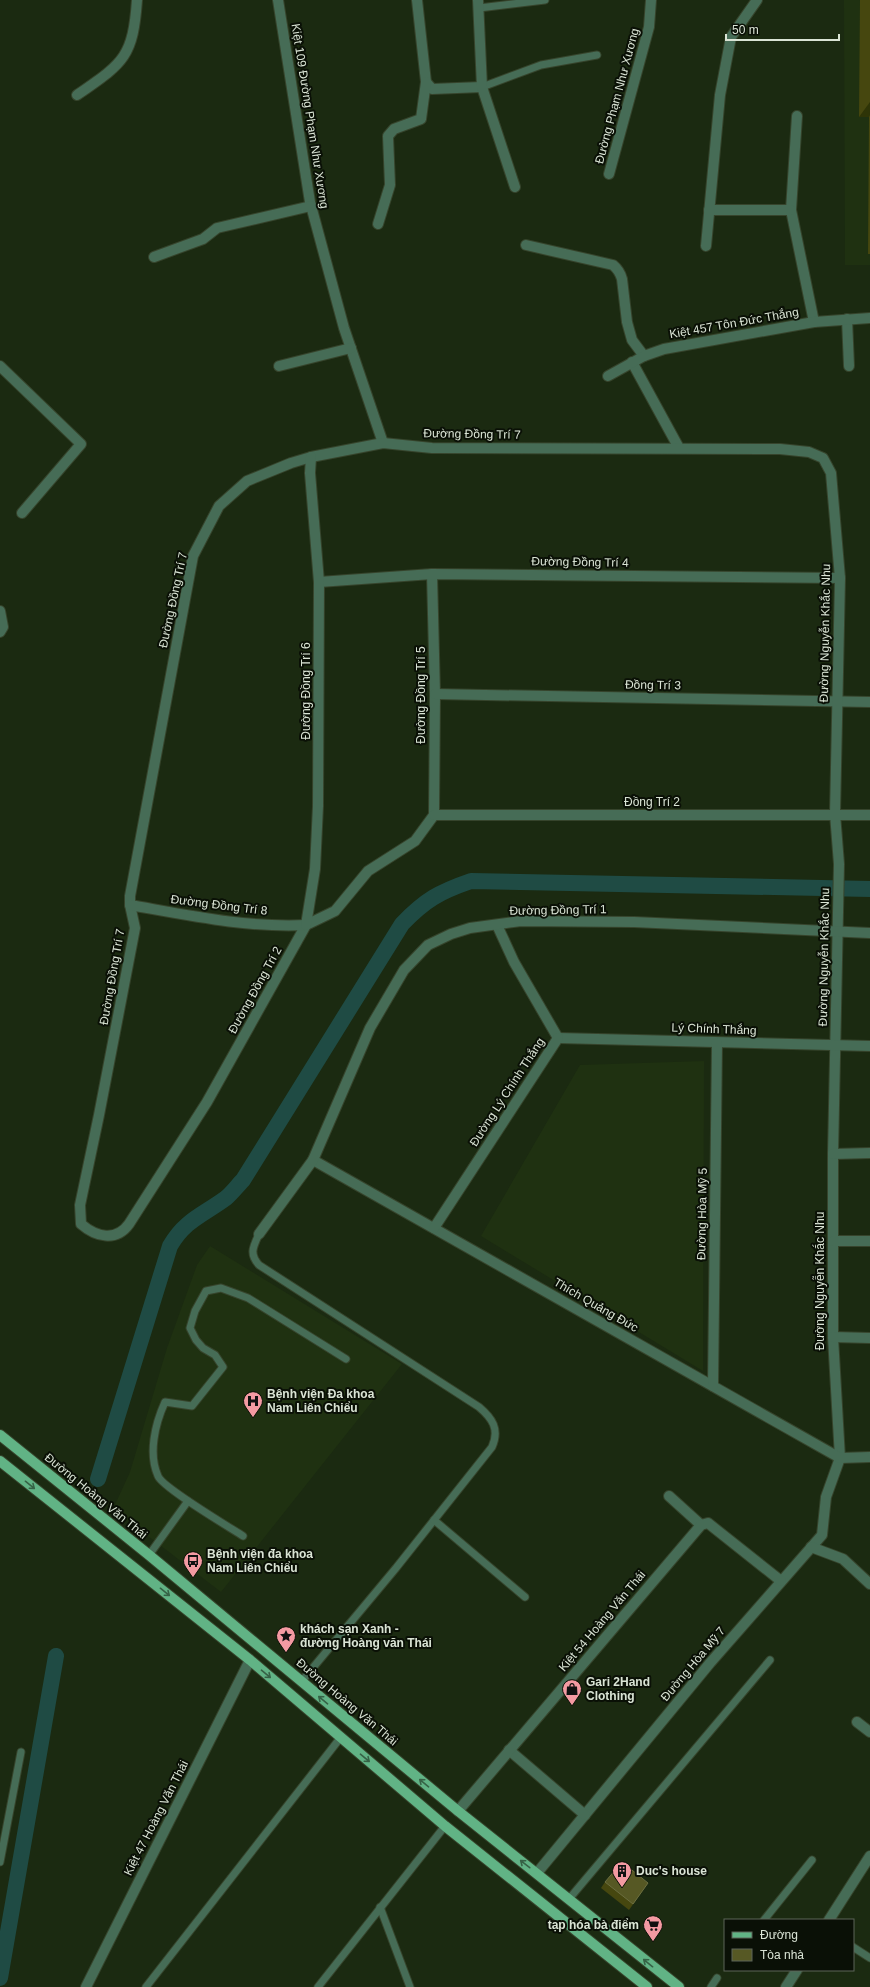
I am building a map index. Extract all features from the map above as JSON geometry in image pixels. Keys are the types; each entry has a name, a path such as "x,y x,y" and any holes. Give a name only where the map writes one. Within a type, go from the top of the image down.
{"main road":[{"name":"Đường Hoàng Văn Thái","path":"0,1435 152,1558 458,1811 679,1987"},
{"path":"0,1461 250,1660 445,1826 647,1987"},
{"path":"143,1575 152,1558"}],"street":[{"path":"77,95 116,67 124,58 132,40 137,0"},
{"name":"Kiệt 109 Đường Phạm Như Xương","path":"278,0 311,206 351,348 383,442"},
{"path":"378,224 390,184 388,136 394,129 421,119 426,82 417,0"},
{"name":"Đường Phạm Như Xương","path":"609,174 649,27 651,0"},
{"path":"706,246 720,95 731,37 757,0"},
{"path":"479,4 482,87 515,188"},
{"path":"426,82 432,89 482,87"},
{"path":"797,116 791,210 814,322"},
{"path":"154,257 203,239 217,228 311,206"},
{"path":"709,210 791,210"},
{"path":"526,245 612,265 620,272 627,322 632,340 644,356"},
{"name":"Kiệt 457 Tôn Đức Thắng","path":"608,376 644,356 664,349 814,322 870,318"},
{"path":"847,319 849,366"},
{"path":"279,366 351,348"},
{"path":"632,362 679,448"},
{"path":"0,366 81,444 22,513"},
{"name":"Đường Đồng Trí 7","path":"135,1214 123,1232 115,1235 99,1235 90,1232 81,1224 80,1205 135,928 130,905 193,556 219,506 247,481 291,463 311,457 383,442 432,448 780,449 809,452 824,458"},
{"name":"Đường Đồng Trí 6","path":"306,925 315,869 318,806 319,582 310,473 311,457"},
{"name":"Đường Nguyễn Khắc Nhu","path":"824,458 831,473 840,578 835,814 839,864 833,1154 833,1338 840,1458"},
{"name":"Đường Đồng Trí 4","path":"319,582 432,574 840,578"},
{"name":"Đường Đồng Trí 5","path":"432,574 435,694 434,816"},
{"path":"0,611 3,627 0,632"},
{"name":"Đồng Trí 3","path":"435,694 870,702"},
{"name":"Đồng Trí 2","path":"434,816 835,814 870,816"},
{"path":"306,925 335,911 368,871 415,841 434,816"},
{"name":"Đường Đồng Trí 8","path":"130,905 201,917 285,926 306,925"},
{"name":"Đường Đồng Trí 1","path":"258,1234 313,1160 370,1028 404,970 428,945 463,930 521,921 634,922 870,933"},
{"name":"Đường Lý Chính Thắng","path":"434,1228 558,1038 514,962 497,924"},
{"name":"Đường Đồng Trí 2","path":"135,1214 207,1102 306,925"},
{"name":"Lý Chính Thắng","path":"558,1038 870,1046"},
{"name":"Đường Hòa Mỹ 5","path":"713,1386 717,1043"},
{"path":"833,1154 870,1153"},
{"name":"Thích Quảng Đức","path":"313,1160 840,1458 870,1458"},
{"path":"833,1241 870,1241"},
{"path":"833,1338 870,1338"},
{"name":"Đường Hòa Mỹ 7","path":"537,1873 710,1663 822,1535 826,1497 840,1458"},
{"path":"669,1496 701,1525 708,1523 781,1581"},
{"name":"Kiệt 54 Hoàng Văn Thái","path":"458,1811 701,1525"},
{"path":"811,1547 842,1559 870,1584"},
{"name":"Kiệt 47 Hoàng Văn Thái","path":"86,1987 250,1660"},
{"path":"857,1722 870,1732"},
{"path":"509,1750 585,1815"},
{"path":"830,1919 870,1856"},
{"path":"786,1987 796,1971"}],"lane":[{"path":"479,4 545,0"},
{"path":"482,87 541,65 597,55"},
{"path":"258,1234 252,1251 255,1261 259,1265 478,1407 493,1420 496,1433 492,1447 301,1682"},
{"path":"242,1536 188,1501 158,1478 152,1454 159,1417 165,1402 192,1406 223,1367 215,1356 203,1348 196,1340 190,1328 195,1312 206,1291 221,1288 248,1298 346,1359"},
{"path":"152,1558 188,1501"},
{"path":"434,1520 526,1597"},
{"path":"568,1899 770,1660"},
{"path":"146,1987 341,1737"},
{"path":"0,1862 21,1752"},
{"path":"318,1987 445,1826"},
{"path":"765,1919 812,1860"},
{"path":"380,1907 410,1987"},
{"path":"854,1948 870,1958"},
{"path":"710,1987 717,1978"}],"shaded area":[{"path":"844,0 870,0 870,265 845,265"},
{"path":"704,1061 703,1371 481,1236 580,1065"},
{"name":"Bệnh viện Đa khoa Nam Liên Chiểu","path":"210,1246 402,1364 221,1592 113,1509 130,1472 167,1348 197,1265"}],"building":[{"name":"Duc's house","path":"622,1862 648,1883 633,1904 605,1882"}],"waterway":[{"path":"98,1479 170,1246 188,1224 226,1198 243,1180 402,924 418,909 441,893 471,881 870,889"},
{"path":"0,1978 56,1656"}],"place":[{"name":"Bệnh viện Đa khoa Nam Liên Chiểu","path":"253,1418"},
{"name":"Bệnh viện đa khoa Nam Liên Chiểu","path":"193,1578"},
{"name":"khách sạn Xanh - đường Hoàng văn Thái","path":"286,1653"},
{"name":"Gari 2Hand Clothing","path":"572,1706"},
{"name":"Duc's house","path":"622,1888"},
{"name":"tạp hóa bà điểm","path":"653,1942"}]}
